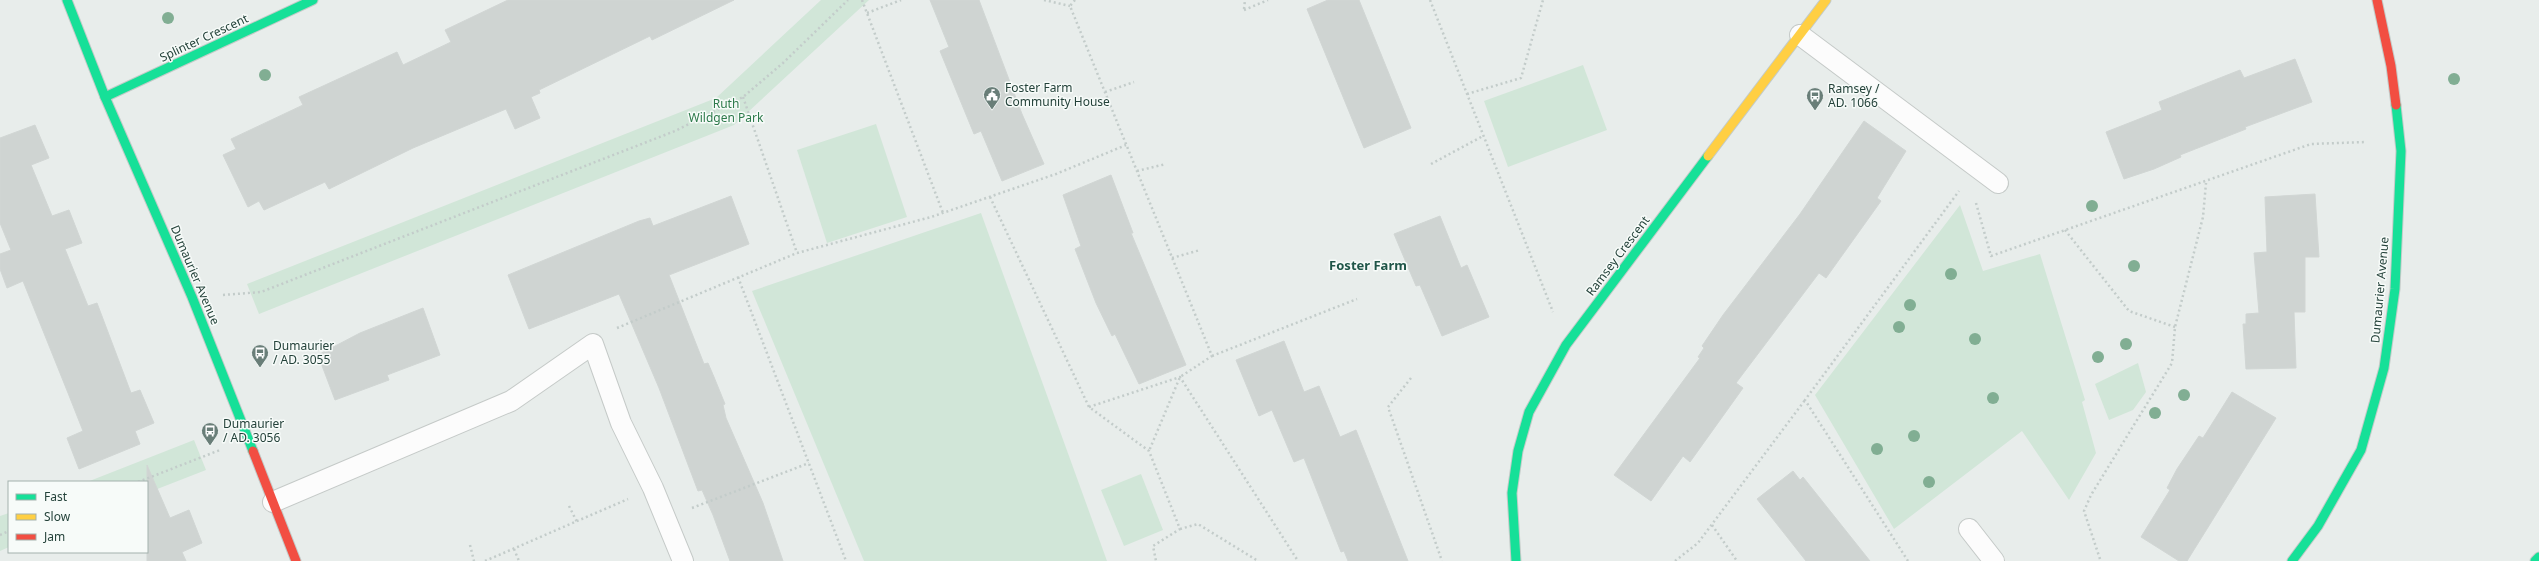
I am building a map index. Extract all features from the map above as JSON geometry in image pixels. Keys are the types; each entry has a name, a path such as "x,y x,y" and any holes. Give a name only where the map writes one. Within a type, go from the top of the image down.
{"main road":[{"name":"Dumaurier Avenue","path":"67,0 105,97 192,297 296,561"},
{"name":"Splinter Crescent","path":"105,97 313,0"},
{"name":"Ramsey Crescent","path":"1516,561 1512,493 1518,451 1528,412 1566,345 1826,0"},
{"name":"Dumaurier Avenue","path":"2292,561 2318,526 2361,450 2384,368 2395,289 2401,151 2391,66 2377,0"},
{"path":"2535,561 2539,557"}],"lane":[{"path":"1800,34 1998,182"},
{"path":"274,502 510,401 593,344 621,423 653,488 683,561"},
{"path":"1968,529 1994,561"}],"path":[{"path":"192,297 261,292 675,131 743,97 783,63 848,0"},
{"path":"862,0 943,213"},
{"path":"867,13 901,0"},
{"path":"1044,0 1070,6"},
{"path":"1070,6 1075,0"},
{"path":"1245,0 1244,10 1268,0"},
{"path":"1430,0 1553,313"},
{"path":"1467,94 1521,78 1543,0"},
{"path":"1070,6 1212,356"},
{"path":"1105,92 1134,82"},
{"path":"743,97 797,253"},
{"path":"1431,164 1483,136"},
{"path":"1961,188 1975,198 1991,256 2311,144 2366,142"},
{"path":"593,344 619,327 797,253 943,213 1056,174 1126,145"},
{"path":"1137,171 1166,164"},
{"path":"1675,561 1698,543 1961,188 1982,171"},
{"path":"2100,559 2084,511 2091,494 2172,363 2175,327 2203,217 2206,182"},
{"path":"990,197 1089,407 1149,451 1180,529"},
{"path":"2065,230 2129,310 2175,327"},
{"path":"1172,258 1200,250"},
{"path":"738,278 846,561"},
{"path":"1089,407 1180,377 1212,356 1357,299"},
{"path":"1149,451 1180,377"},
{"path":"1180,377 1298,561"},
{"path":"1411,378 1388,407 1442,561"},
{"path":"1805,400 1908,561"},
{"path":"141,481 247,439"},
{"path":"666,518 809,463"},
{"path":"485,561 653,488"},
{"path":"569,506 577,522"},
{"path":"1156,561 1153,546 1180,529 1198,524 1258,561"},
{"path":"1712,525 1737,561"},
{"path":"470,545 474,561"},
{"path":"514,549 519,561"}],"green space":[{"name":"Ruth Wildgen Park","path":"821,0 869,0 734,125 259,314 247,284 716,98"},
{"path":"1583,65 1607,130 1508,167 1484,101"},
{"path":"876,124 907,217 827,243 797,150"},
{"path":"1960,205 1983,271 2040,254 2085,400 2082,402 2096,453 2069,500 2022,431 1894,529 1815,395"},
{"path":"981,213 1107,561 864,561 752,291"},
{"path":"2138,363 2146,392 2133,410 2109,420 2095,384"},
{"path":"194,440 206,470 148,493 148,481 90,481"},
{"path":"1141,474 1163,530 1124,546 1101,490"},
{"path":"8,513 8,547 0,551 0,516"}],"building":[{"path":"508,0 734,0 652,40 650,36 539,90 540,93 531,97 540,118 515,129 506,109 413,148 329,189 325,182 264,210 259,201 248,207 223,155 236,149 231,139 303,105 299,97 397,52 403,65 451,42 445,30"},
{"path":"930,0 979,0 1022,114 1044,164 1002,181 981,131 974,134 940,51 949,47"},
{"path":"1328,0 1359,0 1411,128 1364,148 1307,9"},
{"path":"2295,59 2312,102 2245,127 2246,129 2180,155 2181,157 2154,169 2124,179 2106,132 2162,110 2159,102 2240,70 2244,78"},
{"path":"1864,121 1906,151 1877,198 1881,201 1826,278 1819,273 1736,383 1743,388 1690,462 1683,456 1651,501 1614,475 1700,358 1698,357 1704,348 1702,346 1723,315 1800,214"},
{"path":"35,125 49,158 31,165 52,216 69,210 82,243 65,249 88,306 97,303 131,393 140,390 154,423 135,431 140,444 79,469 67,438 83,431 68,393 23,281 7,288 0,269 0,254 11,250 0,223 0,138"},
{"path":"1111,175 1133,233 1131,233 1186,365 1139,384 1115,334 1112,336 1096,303 1075,249 1081,246 1063,195"},
{"path":"2315,194 2319,257 2305,257 2305,312 2294,312 2296,368 2246,369 2243,324 2246,324 2246,314 2259,313 2254,253 2267,252 2265,197"},
{"path":"731,196 749,244 669,275 704,364 708,363 725,404 723,405 726,418 763,503 783,561 730,561 702,490 698,491 659,388 619,294 529,329 508,275 639,221 650,218 653,226"},
{"path":"1440,216 1461,268 1467,265 1489,317 1442,336 1420,285 1416,286 1394,234"},
{"path":"423,308 440,355 387,375 389,380 335,400 318,355 360,333"},
{"path":"1284,341 1304,392 1319,386 1340,437 1356,430 1408,561 1348,561 1344,551 1341,552 1304,458 1294,462 1272,410 1259,416 1236,360"},
{"path":"2232,392 2276,418 2187,561 2179,561 2141,537 2170,490 2167,488 2177,469 2199,436 2203,438"},
{"path":"147,465 170,518 189,510 202,543 182,552 186,561 147,561"},
{"path":"1793,471 1800,480 1803,477 1870,561 1806,561 1757,499"}],"traffic: fast":[{"path":"67,0 105,97 192,297 253,451"},
{"path":"105,97 313,0"},
{"path":"2292,561 2318,526 2361,450 2384,368 2395,289 2401,151 2396,105"},
{"path":"1516,561 1512,493 1518,451 1529,412 1566,345 1708,156"},
{"path":"2535,561 2539,557"}],"traffic: slow":[{"path":"1708,156 1826,0"}],"traffic: jam":[{"path":"2377,0 2391,66 2396,105"},
{"path":"253,451 296,561"}],"place":[{"name":"Foster Farm Community House","path":"992,110"},
{"name":"Ramsey / AD. 1066","path":"1815,111"},
{"name":"Dumaurier / AD. 3055","path":"260,368"},
{"name":"Dumaurier / AD. 3056","path":"210,446"}],"district":[{"name":"Foster Farm","path":"1368,265"}]}
